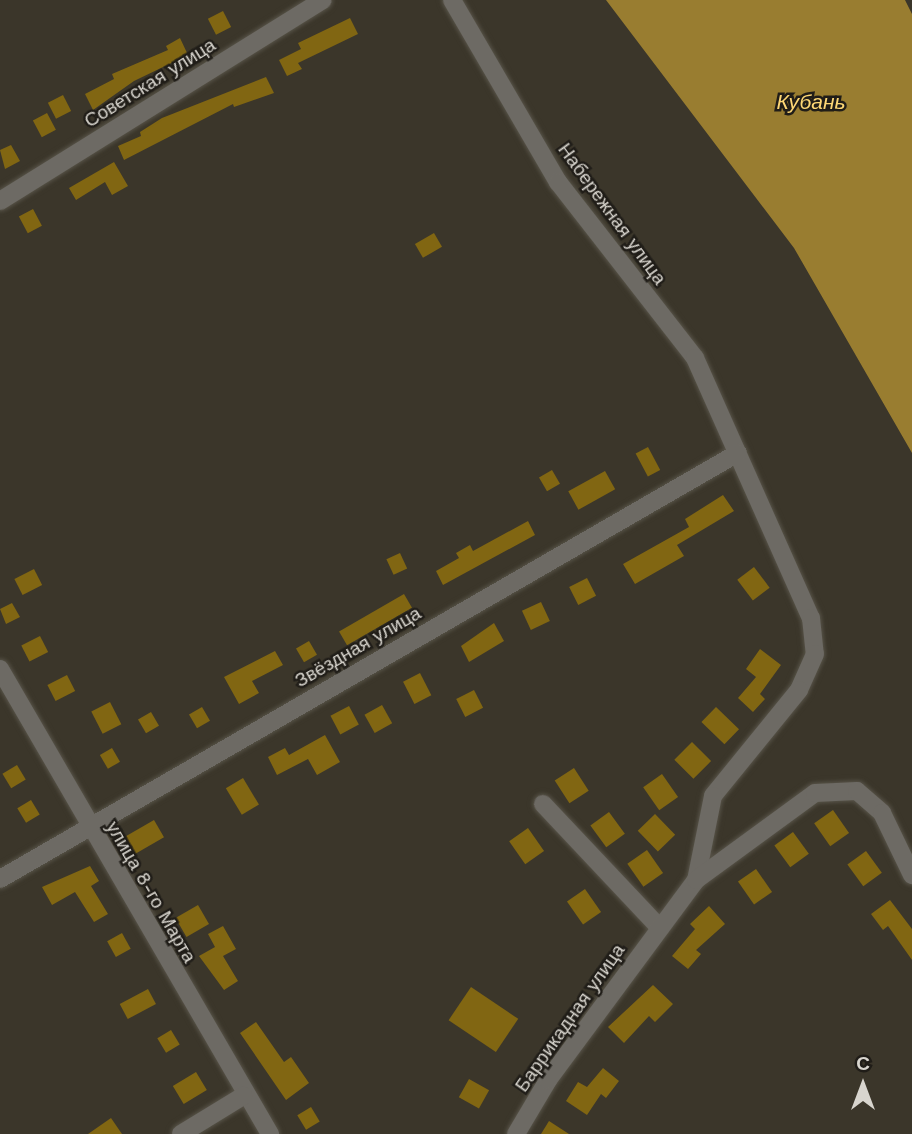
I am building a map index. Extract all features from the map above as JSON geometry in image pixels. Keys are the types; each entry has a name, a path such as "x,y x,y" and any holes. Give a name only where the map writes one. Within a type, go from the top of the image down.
{"street":[{"name":"Советская улица","path":"0,201 323,0"},
{"name":"Набережная улица","path":"452,0 558,182 695,358 738,453"},
{"name":"Звёздная улица","path":"0,879 738,453"},
{"name":"Баррикадная улица","path":"696,880 713,796 799,690 815,654 811,618 738,453"},
{"name":"улица 8-го Марта","path":"0,669 243,1096 270,1134"},
{"name":"Баррикадная улица","path":"516,1134 548,1080 696,880 815,793 857,791 882,813 912,875"},
{"path":"543,804 660,928"},
{"path":"181,1134 243,1096"}],"water":[{"name":"Кубань","path":"606,0 905,0 912,14 912,453 794,248"}],"building":[{"path":"223,11 231,27 216,35 208,19"},
{"path":"350,18 358,34 298,63 302,69 287,76 279,60 301,49 298,43"},
{"path":"180,38 188,55 134,81 93,110 85,94 114,79 112,74 168,50 166,46"},
{"path":"266,77 274,93 234,107 233,104 124,160 118,146 141,136 140,132 162,118"},
{"path":"63,95 71,111 56,119 48,103"},
{"path":"47,113 56,130 42,137 33,121"},
{"path":"11,145 20,161 5,169 0,150"},
{"path":"114,162 128,186 112,195 105,182 76,200 69,188"},
{"path":"33,209 42,226 28,233 19,217"},
{"path":"434,233 442,247 423,258 415,244"},
{"path":"648,447 660,470 648,477 636,454"},
{"path":"552,470 560,484 547,491 539,478"},
{"path":"605,471 615,489 578,510 568,491"},
{"path":"723,495 734,511 677,545 684,556 635,584 623,564 689,527 685,519"},
{"path":"528,521 535,535 443,585 436,571 459,558 456,553 470,545 473,551"},
{"path":"400,553 407,568 394,575 386,559"},
{"path":"754,567 770,588 753,600 737,580"},
{"path":"34,569 42,585 23,595 14,579"},
{"path":"587,578 596,596 578,605 569,587"},
{"path":"404,594 412,608 347,645 339,632"},
{"path":"541,602 550,621 531,630 522,611"},
{"path":"12,603 20,617 6,624 0,609"},
{"path":"494,623 504,641 469,662 461,646"},
{"path":"40,636 48,652 29,662 21,646"},
{"path":"309,641 317,655 304,662 296,648"},
{"path":"760,649 781,665 760,694 765,699 753,712 738,698 756,677 746,669"},
{"path":"275,651 283,665 252,681 259,693 239,704 224,677"},
{"path":"420,673 431,695 414,704 403,682"},
{"path":"67,675 75,691 56,701 47,685"},
{"path":"474,690 483,708 465,717 456,699"},
{"path":"110,702 121,724 103,734 91,712"},
{"path":"382,705 392,723 375,733 365,715"},
{"path":"349,706 359,725 340,734 330,716"},
{"path":"202,707 210,721 197,728 189,714"},
{"path":"716,707 739,729 724,744 701,722"},
{"path":"151,712 159,726 146,733 138,720"},
{"path":"325,735 340,762 317,775 308,759 277,775 268,757 285,748 289,755"},
{"path":"692,742 711,761 693,779 674,760"},
{"path":"112,748 120,762 108,769 100,755"},
{"path":"17,765 26,780 11,788 2,774"},
{"path":"574,768 589,791 569,803 555,781"},
{"path":"662,774 678,797 659,810 643,787"},
{"path":"243,778 259,805 242,815 226,788"},
{"path":"31,800 40,815 26,823 17,808"},
{"path":"833,810 849,833 830,846 814,823"},
{"path":"609,812 625,834 606,847 590,826"},
{"path":"655,814 675,835 658,852 638,831"},
{"path":"154,820 164,837 133,855 123,838"},
{"path":"528,828 544,851 525,864 509,841"},
{"path":"793,832 809,854 790,867 774,846"},
{"path":"647,850 663,873 643,887 627,864"},
{"path":"866,851 882,873 863,886 847,865"},
{"path":"90,866 99,881 91,886 108,914 94,922 75,892 52,905 42,887"},
{"path":"756,869 772,892 754,905 738,882"},
{"path":"585,889 601,912 583,925 567,902"},
{"path":"890,900 912,929 912,960 888,926 883,930 871,914"},
{"path":"198,905 209,924 186,937 175,918"},
{"path":"709,906 725,924 696,950 701,954 688,969 672,956 695,929 690,924"},
{"path":"223,926 236,949 223,956 238,981 224,990 199,956 215,947 208,934"},
{"path":"122,933 131,949 116,957 107,941"},
{"path":"653,985 673,1004 655,1022 649,1016 624,1043 608,1027"},
{"path":"471,987 518,1019 496,1052 449,1020"},
{"path":"148,989 156,1004 128,1019 120,1004"},
{"path":"256,1022 284,1062 291,1057 309,1083 286,1100 240,1033"},
{"path":"171,1030 180,1045 166,1053 157,1038"},
{"path":"603,1068 619,1081 606,1098 601,1094 587,1115 566,1101 578,1082 587,1087"},
{"path":"196,1072 207,1090 184,1104 173,1086"},
{"path":"469,1079 489,1090 479,1109 459,1097"},
{"path":"311,1107 320,1122 306,1130 297,1115"},
{"path":"111,1118 122,1134 88,1134"},
{"path":"549,1121 569,1134 541,1134"}]}
